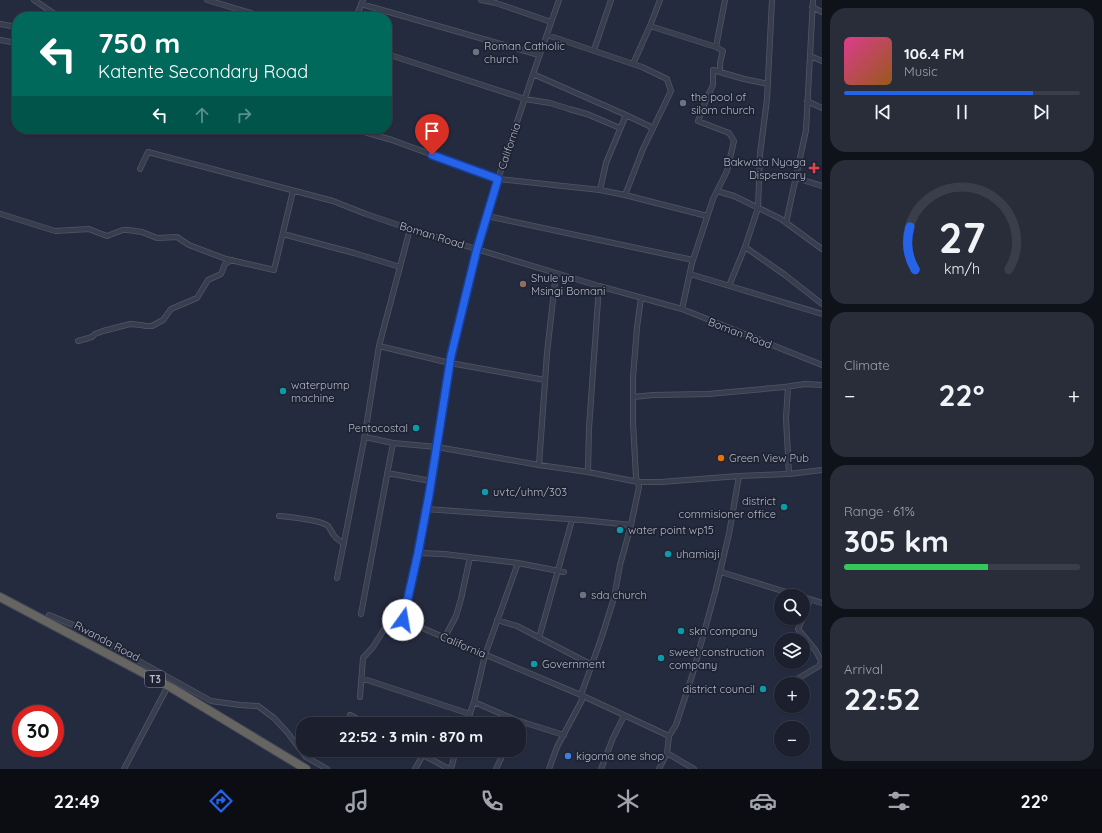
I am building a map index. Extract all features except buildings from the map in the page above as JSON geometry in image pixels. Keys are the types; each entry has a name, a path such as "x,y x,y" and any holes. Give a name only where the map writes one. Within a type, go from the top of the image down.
{"highway":[{"name":"Rwanda Road","path":"0,596 168,686 306,769"}],"street":[{"path":"34,0 52,12"},
{"path":"207,0 247,12"},
{"path":"481,0 496,3 551,22"},
{"name":"California","path":"559,0 498,179 477,249 450,363 437,448 418,553 403,620 581,695 669,736"},
{"path":"594,50 611,0"},
{"path":"633,64 660,0"},
{"path":"716,47 725,0"},
{"path":"729,286 745,248 758,208 760,154 768,84 772,0"},
{"path":"786,223 806,130 813,0"},
{"path":"358,12 362,2 539,55"},
{"path":"812,7 822,12"},
{"path":"0,24 12,26"},
{"path":"650,26 716,47 723,51 720,63 720,72"},
{"path":"546,35 642,67 667,79 671,91 643,149 625,195"},
{"path":"0,40 12,42"},
{"path":"392,56 525,99 550,103 587,114 620,128"},
{"path":"810,56 822,60"},
{"path":"682,309 693,260 713,199 727,171 734,141 729,133 698,120 713,86 713,70 768,84"},
{"path":"533,74 626,115 653,129"},
{"path":"807,102 822,108"},
{"path":"600,190 606,163 626,115"},
{"path":"371,134 392,140 498,179 600,190 707,216"},
{"name":"Boman Road","path":"140,170 148,152 333,201 410,229 599,286 682,309 822,365"},
{"path":"796,178 822,186"},
{"path":"1,214 55,231 89,229 107,236 128,230 142,232 157,238 177,237 208,252 232,260 274,270 293,191"},
{"path":"717,191 734,196 781,219 822,249"},
{"path":"487,216 693,260"},
{"path":"337,578 365,437 379,346 410,229"},
{"path":"283,234 400,267"},
{"path":"745,248 822,304"},
{"path":"78,341 92,337 102,331 130,324 152,326 164,320 171,309 197,298 208,280 221,274 225,264 232,260"},
{"path":"538,465 547,353 556,273"},
{"path":"690,274 822,314"},
{"path":"588,472 590,413 599,286"},
{"path":"549,769 558,747 582,700 581,695 614,598 620,565 631,525 639,486 636,477 633,423 633,378 641,298"},
{"path":"379,346 450,363 545,380"},
{"path":"633,397 708,394 788,387 805,384 822,385"},
{"path":"788,387 786,418 789,474"},
{"path":"365,437 393,443 437,448 588,472 638,482 661,482 789,474 822,470"},
{"path":"361,614 393,443"},
{"path":"387,473 431,481"},
{"path":"659,769 667,753 669,736 676,725 692,676 721,572 739,476"},
{"path":"426,509 631,525"},
{"path":"279,516 300,518 323,523 329,526 333,535 344,544"},
{"path":"539,638 572,520"},
{"path":"418,553 518,563 564,572"},
{"path":"444,637 456,616 470,557"},
{"path":"469,717 497,620 518,563"},
{"path":"721,572 776,589"},
{"path":"810,600 822,603"},
{"path":"49,615 78,627 211,701 258,706 274,718 306,757 326,769"},
{"path":"360,697 363,658 373,647 388,623 403,620"},
{"path":"497,620 518,626 592,665"},
{"path":"800,625 798,629 816,651 821,661 819,666 801,677"},
{"path":"361,678 470,714"},
{"path":"124,769 168,686"},
{"path":"474,702 505,717"},
{"path":"350,715 354,717"},
{"path":"601,769 613,738 624,716"},
{"path":"526,725 564,735"},
{"path":"667,753 694,769"},
{"path":"415,769 422,757"},
{"path":"427,757 450,769 454,757"},
{"path":"496,769 502,757"}],"place":[{"name":"Roman Catholic church","path":"476,52"},
{"name":"the pool of silom church","path":"683,103"},
{"name":"Bakwata Nyaga Dispensary","path":"814,168"},
{"name":"Shule ya Msingi Bomani","path":"523,284"},
{"name":"waterpump machine","path":"283,391"},
{"name":"Pentocostal","path":"416,428"},
{"name":"Green View Pub","path":"721,458"},
{"name":"uvtc/uhm/303","path":"485,492"},
{"name":"district commisioner office","path":"784,507"},
{"name":"water point wp15","path":"620,530"},
{"name":"uhamiaji","path":"668,554"},
{"name":"sda church","path":"583,595"},
{"name":"skn company","path":"681,631"},
{"name":"sweet construction company","path":"661,658"},
{"name":"Government","path":"534,664"},
{"name":"district council","path":"763,689"},
{"name":"kigoma one shop","path":"568,756"}],"route":[{"path":"403,620 429,495 451,356 477,249 498,179 432,155"}]}
